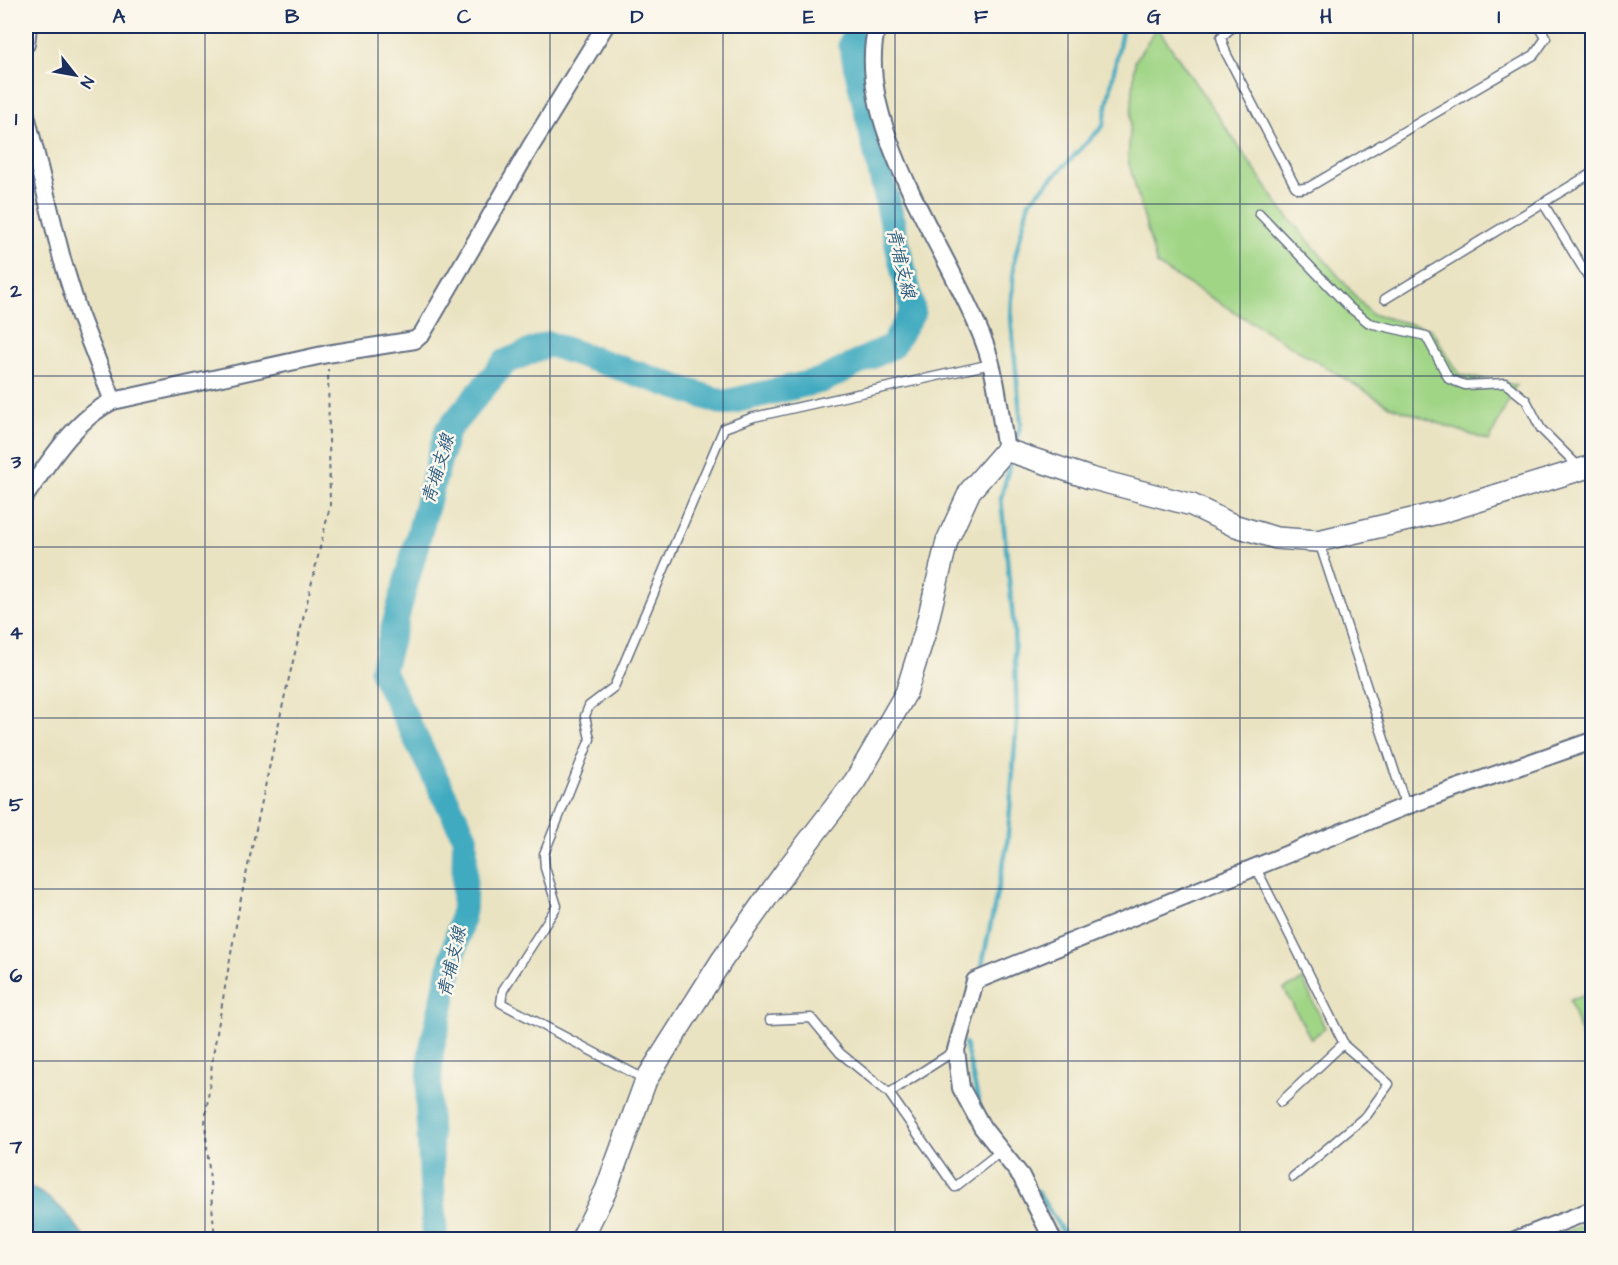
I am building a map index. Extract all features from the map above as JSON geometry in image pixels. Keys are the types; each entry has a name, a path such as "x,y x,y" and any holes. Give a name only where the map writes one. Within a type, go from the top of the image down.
{"street":[{"path":"26,44 28,26"},
{"path":"26,495 79,425 96,409 113,401 327,354 415,340 422,334 531,146 605,26"},
{"path":"877,26 874,48 875,85 883,124 912,192 984,341 1015,452"},
{"path":"26,115 62,259 113,401"},
{"path":"1015,452 1090,478 1192,505 1233,525 1276,538 1318,541 1442,512 1587,467"},
{"path":"581,1239 606,1190 646,1080 722,960 788,868 855,781 901,703 925,632 947,541 970,491 1015,452"},
{"path":"1053,1239 1021,1176 982,1127 962,1088 956,1050 975,981 1406,806 1593,741"},
{"path":"1515,1239 1593,1210"}],"lane":[{"path":"1234,26 1221,37 1226,53 1295,186 1299,189 1309,187 1534,55 1546,38 1539,26"},
{"path":"1385,299 1593,173"},
{"path":"1543,203 1593,283"},
{"path":"1259,213 1349,307 1369,323 1426,336 1449,379 1465,385 1505,383 1526,400 1541,429 1587,467"},
{"path":"646,1080 501,1004 503,990 557,906 544,868 544,854 590,739 585,716 589,706 614,687 724,428 754,417 991,364"},
{"path":"1318,541 1406,806"},
{"path":"1256,868 1344,1043 1389,1084 1367,1116 1293,1177"},
{"path":"770,1020 811,1018 840,1053 889,1093 955,1187 1001,1151"},
{"path":"1281,1102 1344,1043"},
{"path":"889,1093 956,1050"}],"path":[{"path":"215,1239 205,1123 213,1055 242,892 284,699 330,506 327,354"}],"green space":[{"path":"1157,27 1282,210 1371,314 1431,329 1460,375 1516,385 1489,441 1390,406 1157,265 1128,160 1135,61"},
{"path":"1303,980 1325,1028 1311,1039 1284,989"},
{"path":"1592,993 1592,1072 1570,1000"},
{"path":"1592,1222 1592,1239 1546,1239"}],"water":[{"path":"26,1185 44,1195 60,1208 74,1222 85,1239 26,1239"}],"waterway":[{"name":"青埔支線","path":"435,1240 428,1107 431,1052 464,908 465,837 382,671 447,431 505,362 549,344 724,403 823,380 892,346 913,312 851,44 857,26"},
{"path":"1015,446 1021,423 1011,318 1014,261 1029,202 1103,126 1123,26"},
{"path":"982,965 1007,846 1017,721 1014,629 1001,498 1012,457"},
{"path":"965,1043 980,1108"},
{"path":"984,1115 997,1133"},
{"path":"1037,1191 1068,1240"}]}
